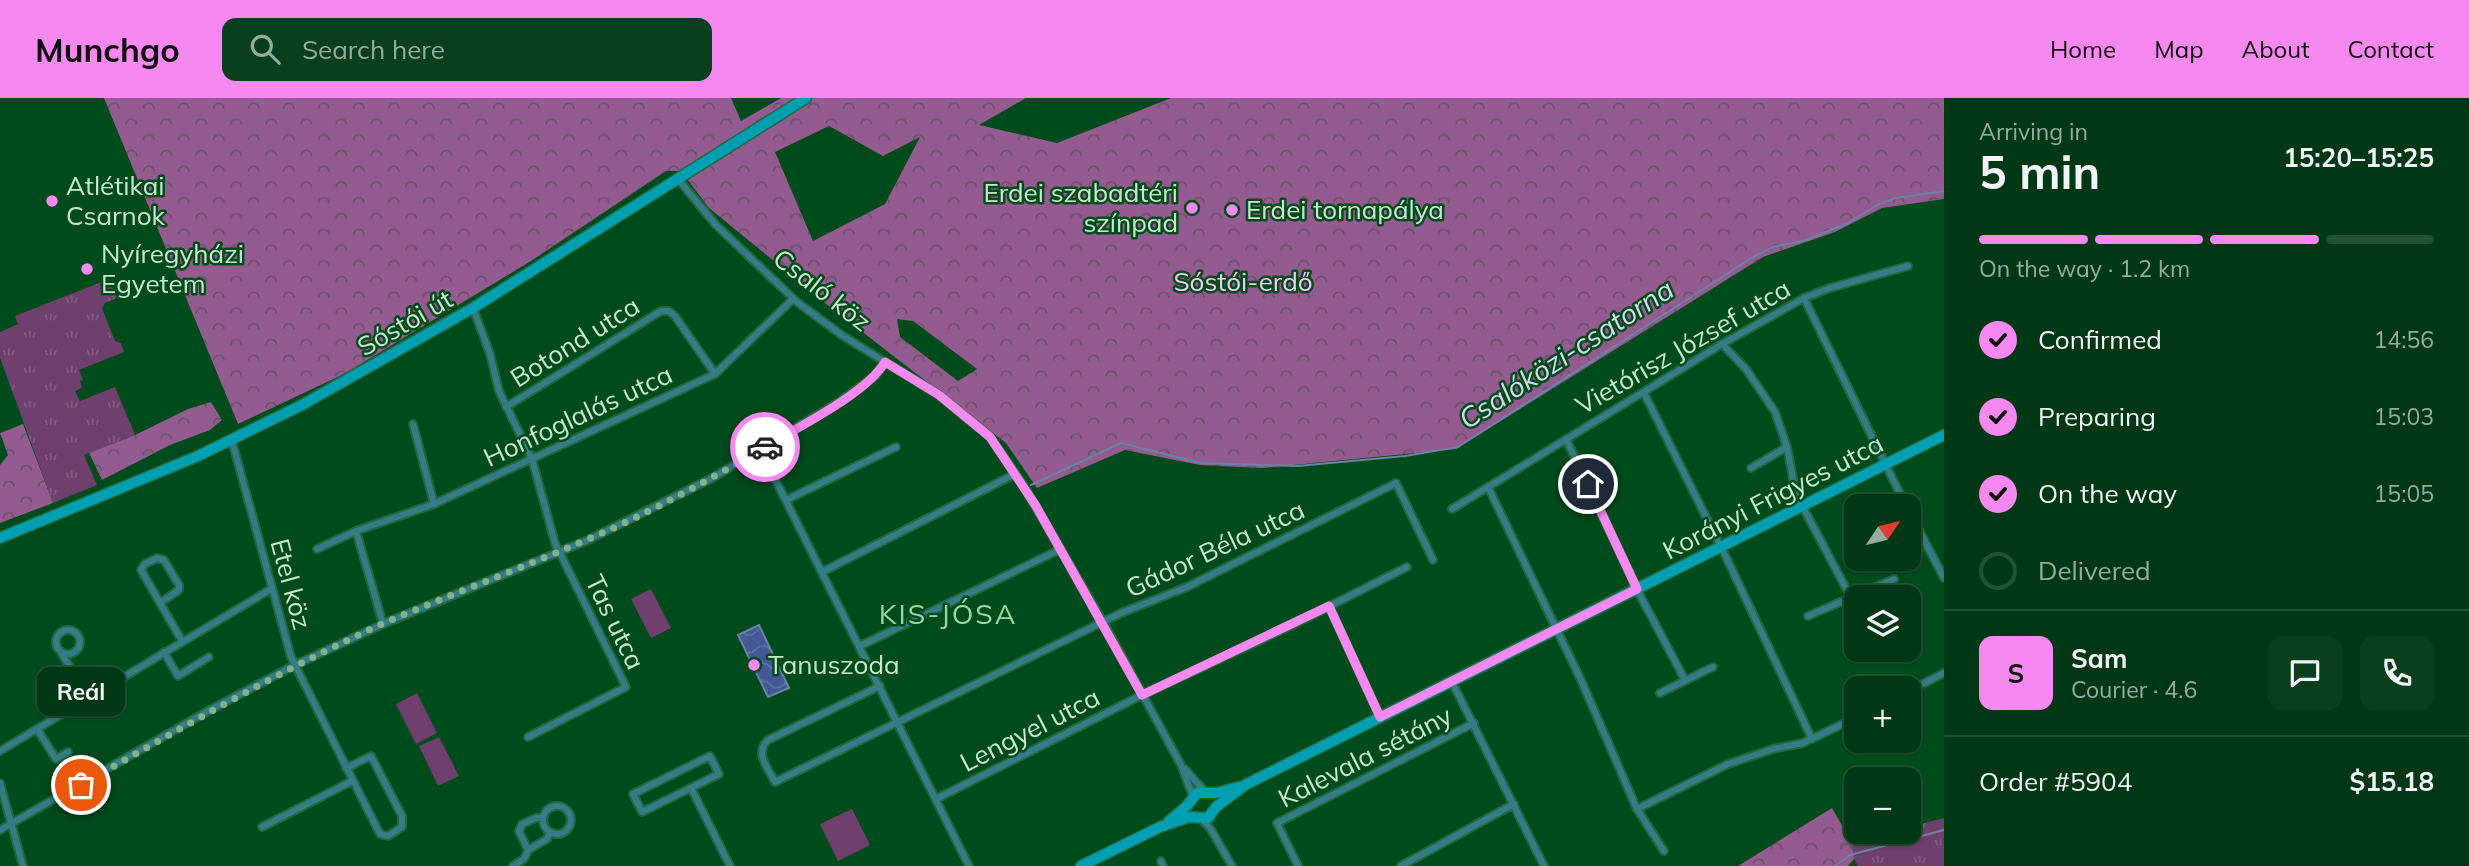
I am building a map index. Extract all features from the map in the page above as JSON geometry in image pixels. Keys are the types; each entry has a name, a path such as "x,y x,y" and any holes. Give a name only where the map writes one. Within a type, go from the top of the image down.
{"street":[{"name":"Sóstói út","path":"0,538 232,441 349,379 473,308 806,98"},
{"name":"Csaló köz","path":"678,178 716,225 793,299 844,336 939,395 990,437 1061,549 1181,765 1192,794 1190,801"},
{"name":"Vietórisz József utca","path":"1452,509 1722,344 1804,298 1908,266"},
{"path":"1804,298 1900,494"},
{"name":"Honfoglalás utca","path":"317,549 356,531 434,503 715,373 793,299"},
{"path":"473,308 490,354 499,391 532,458 555,543 560,551"},
{"name":"Botond utca","path":"506,407 661,311 669,311 675,316 715,373"},
{"path":"1722,344 1762,391 1775,412 1787,447 1796,494 1844,585"},
{"path":"0,830 295,665 383,624 560,551 712,478 836,404 875,376 885,362"},
{"path":"1644,393 1812,739"},
{"path":"413,424 434,503"},
{"name":"Korányi Frigyes utca","path":"1081,866 1160,827 1199,818 1215,811 1245,785 1944,435"},
{"path":"1566,439 1637,589 1685,680"},
{"name":"Etel köz","path":"232,441 238,454 271,589 291,657 352,781 380,834 388,836 402,827 402,816 371,756 346,768"},
{"path":"786,500 895,447"},
{"path":"1751,468 1787,447"},
{"path":"760,449 969,866"},
{"path":"822,572 1015,474"},
{"name":"Gádor Béla utca","path":"880,686 768,740 762,746 761,754 775,782 1137,605 1179,591 1396,483 1433,560"},
{"path":"1488,487 1637,809 1664,851"},
{"path":"356,531 383,624"},
{"path":"1922,536 1944,578"},
{"path":"860,646 1061,549"},
{"name":"Tas utca","path":"528,737 626,687 560,551"},
{"path":"161,602 179,590 179,585 164,560 157,558 145,564 141,570 182,641"},
{"name":"Lengyel utca","path":"936,799 1142,695 1407,568"},
{"path":"1881,585 1894,579"},
{"path":"0,751 271,589"},
{"path":"1808,616 1844,599"},
{"path":"1329,606 1380,717"},
{"path":"62,653 70,654 79,647 80,638 75,631 66,629 57,636 56,647 88,697"},
{"path":"164,652 178,676 209,657"},
{"path":"1660,692 1713,667"},
{"path":"1921,685 1944,673"},
{"name":"Kalevala sétány","path":"1452,682 1544,866"},
{"name":"Kalevala sétány","path":"1298,866 1277,823 1474,723"},
{"path":"1637,809 1728,764 1812,739 1844,723"},
{"path":"37,729 56,759 68,752"},
{"path":"709,756 719,774 691,789 642,813 633,794 709,756"},
{"name":"Csaló köz","path":"1181,765 1207,792"},
{"path":"262,827 352,781"},
{"path":"0,783 23,866"},
{"name":"Korányi Frigyes utca","path":"1160,827 1197,793 1245,785"},
{"path":"691,789 730,866"},
{"path":"1207,792 1215,799 1217,839"},
{"path":"1190,801 1192,813 1217,839 1232,866"},
{"path":"1401,866 1514,804"},
{"path":"549,808 564,808 570,816 570,826 558,834 550,832 544,824 549,808"},
{"path":"528,850 519,831 522,824 536,818 544,818"},
{"path":"513,866 524,859 528,850 547,839 550,832"}],"green space":[{"name":"Sóstói-erdő","path":"104,98 731,98 741,121 781,98 1026,98 979,125 1057,143 1171,98 1944,98 1944,199 1882,208 1835,232 1763,257 1456,449 1262,468 1200,465 1125,450 1037,488 1006,443 830,307 709,208 681,171 666,171 531,261 344,374 238,424","holes":["829,126 883,156 920,137 885,204 813,241 775,152","897,319 913,321 977,369 958,381 900,337"]},
{"path":"109,279 117,298 105,303 102,308 115,341 121,343 124,352 79,370 83,380 80,381 82,388 75,391 80,401 115,387 135,435 84,455 97,485 53,503 0,358 0,332 18,324 15,316"},
{"path":"211,402 222,420 210,430 170,445 102,480 89,453 135,435 188,409"},
{"path":"23,424 53,503 0,523 0,465 8,455 0,433"},
{"path":"651,589 671,628 651,638 631,599"},
{"path":"417,693 437,733 416,744 396,704"},
{"path":"439,737 459,776 438,786 419,746"},
{"path":"1832,808 1844,829 1844,844 1852,844 1854,859 1848,866 1738,866"},
{"path":"852,809 870,845 838,861 820,824"},
{"path":"1944,818 1944,866 1858,866 1852,844 1921,844 1921,824"}],"water":[{"path":"759,625 789,688 768,697 738,635"}],"waterway":[{"name":"Csalóközi-csatorna","path":"1031,485 1121,443 1201,463 1298,466 1405,456 1458,447 1753,257 1773,247 1803,241 1848,223 1879,204 1896,198 1944,191"},
{"path":"1835,866 1850,855 1944,830"}],"way so far":[{"path":"81,785 208,711 295,665 383,624 587,540 712,478 765,447"}],"place":[{"name":"Atlétikai Csarnok","path":"52,201"},
{"name":"Erdei szabadtéri színpad","path":"1192,208"},
{"name":"Erdei tornapálya","path":"1232,210"},
{"name":"Nyíregyházi Egyetem","path":"87,269"},
{"name":"Tanuszoda","path":"754,665"},
{"name":"Reál","path":"81,785"}],"district":[{"name":"KIS-JÓSA","path":"948,614"}],"route":[{"path":"765,447 836,404 875,376 885,362 939,395 990,437 1036,506 1142,695 1329,606 1380,717 1637,589 1588,484"}]}
